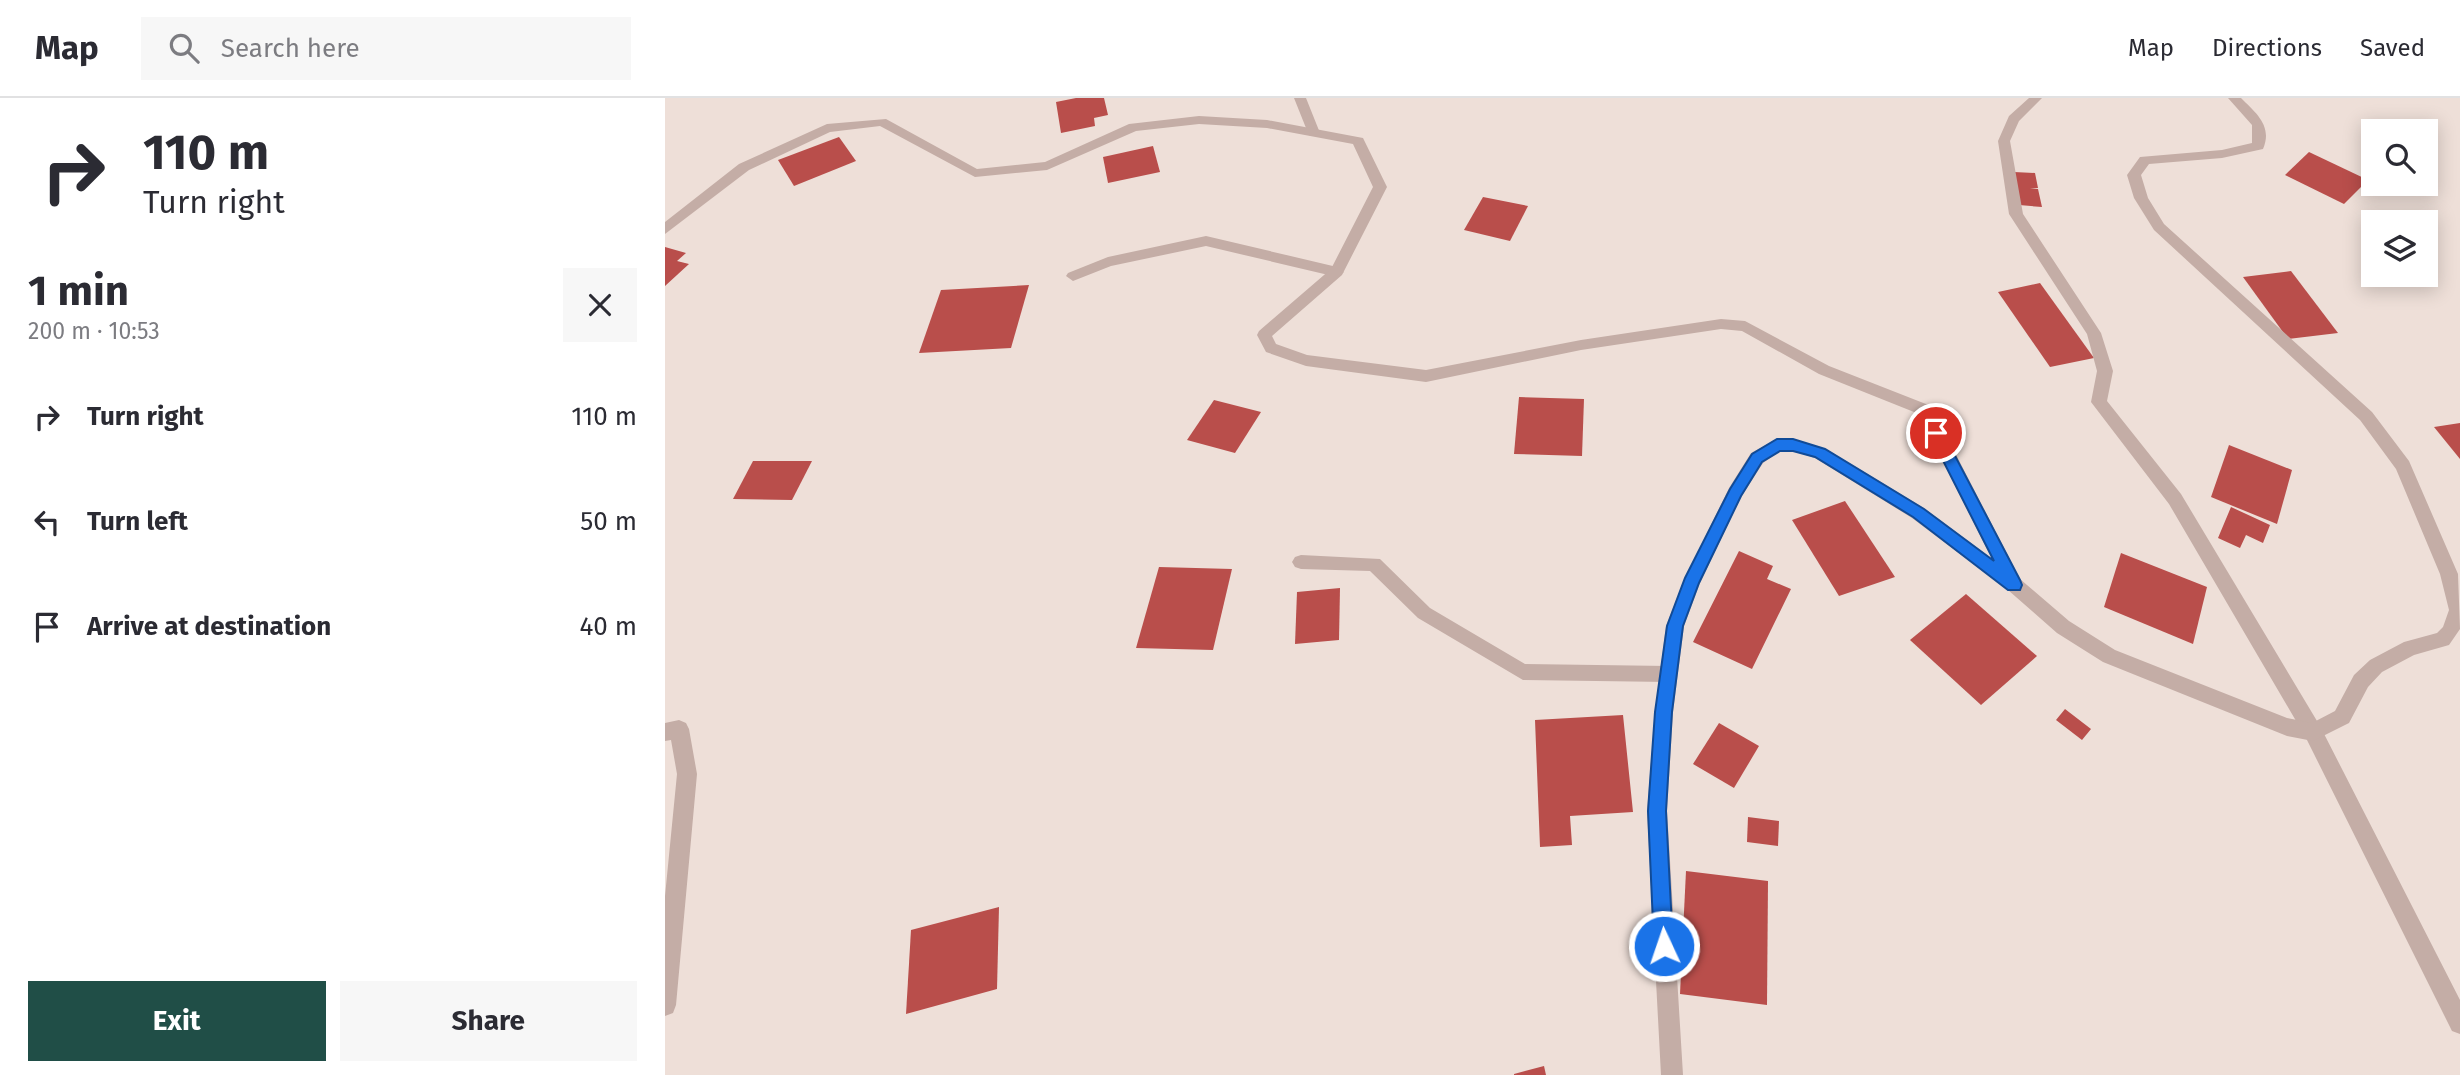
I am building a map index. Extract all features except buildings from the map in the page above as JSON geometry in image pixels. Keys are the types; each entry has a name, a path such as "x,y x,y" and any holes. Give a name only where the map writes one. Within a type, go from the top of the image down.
{"street":[{"path":"1300,98 1314,133"},
{"path":"2036,98 2013,119 2004,141 2016,214 2094,333 2105,371 2099,402 2175,499 2313,732 2460,1023"},
{"path":"1672,1075 1657,811 1668,674 1675,626 1691,583 1742,481 1757,458 1777,445 1793,445 1819,453 1918,513 2014,585 2063,627 2109,656 2287,727 2313,732 2342,717 2361,681 2376,666 2410,648 2443,639 2450,632 2459,613 2449,574 2403,466 2366,416 2159,227 2141,198 2134,175 2144,160 2222,154 2258,146 2262,135 2258,123 2234,98"},
{"path":"665,229 744,167 827,128 882,122 975,173 1047,166 1133,127 1199,120 1267,124 1358,141 1380,187 1337,272 1264,335 1271,348 1307,360 1426,376 1581,345 1721,324 1745,326 1824,370 1925,410 2014,585"},
{"path":"1073,276 1108,262 1206,241 1337,272"},
{"path":"1301,562 1374,564 1424,614 1524,672 1668,674"},
{"path":"665,732 679,729 687,774 665,1005"}],"route":[{"path":"1664,946 1657,811 1664,712 1675,626 1691,583 1735,493 1757,458 1777,445 1793,445 1819,453 1918,513 2014,585 1936,433"}]}
